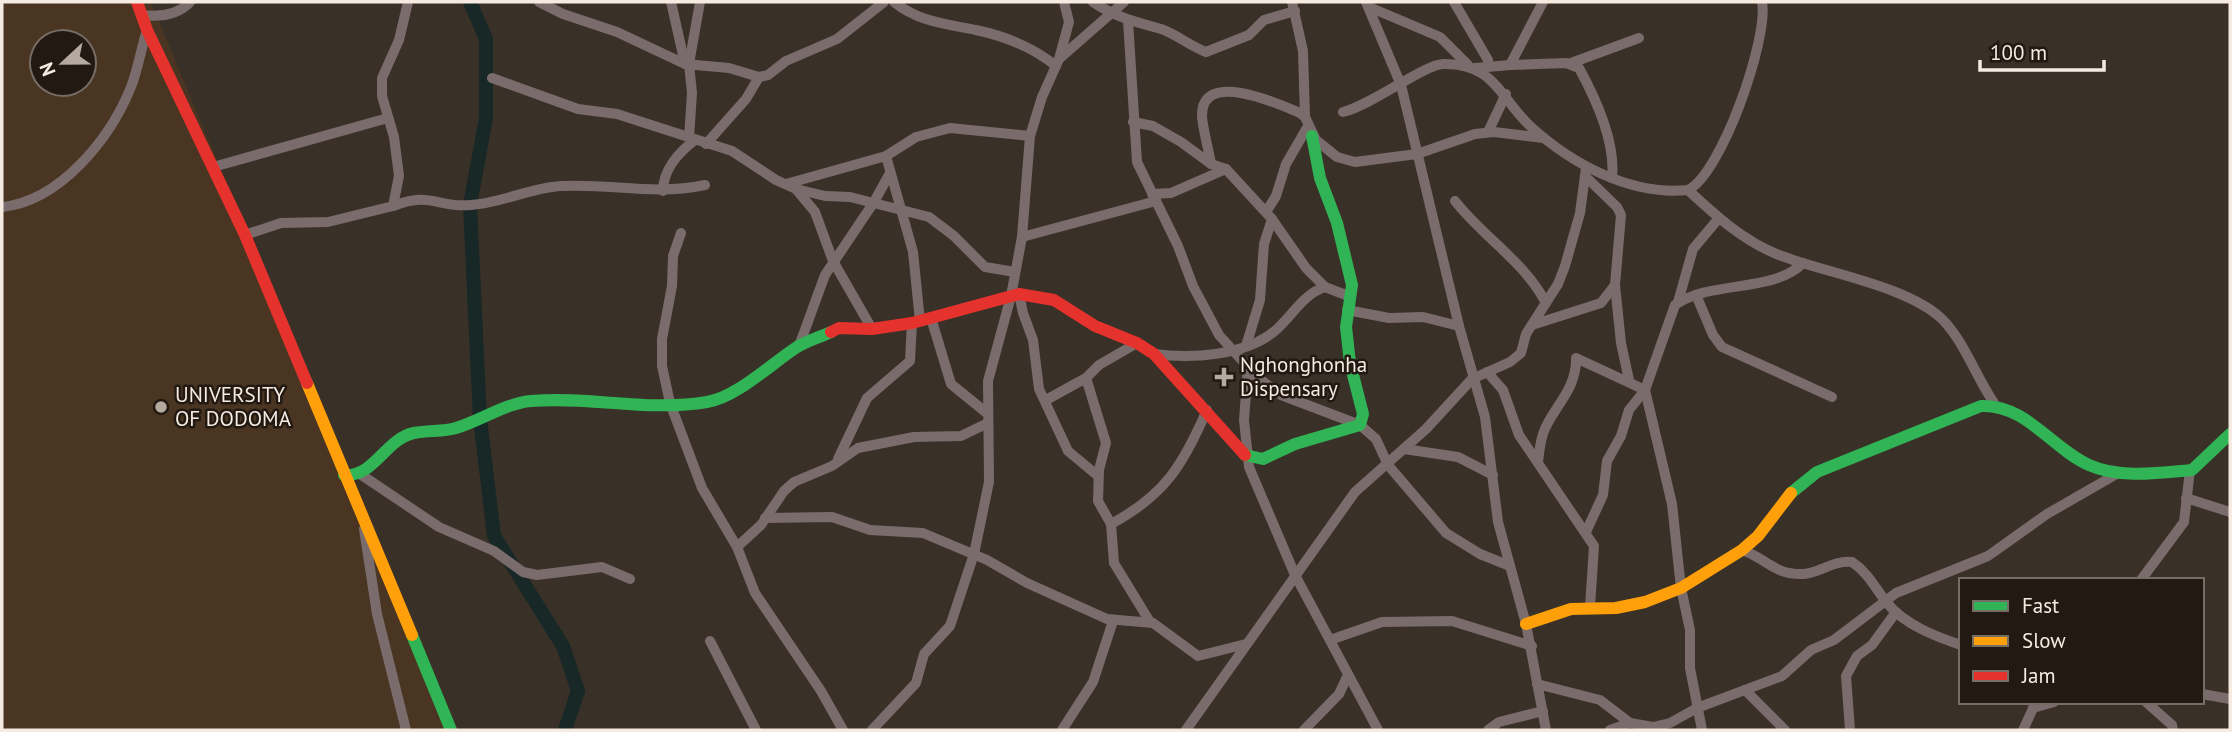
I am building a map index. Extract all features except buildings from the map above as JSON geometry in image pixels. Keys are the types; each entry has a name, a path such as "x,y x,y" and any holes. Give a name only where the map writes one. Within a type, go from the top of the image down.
{"street":[{"path":"137,2 147,30 245,234 451,730"},
{"path":"142,15 159,17 190,2"},
{"path":"393,206 399,176 382,78 399,40 408,2"},
{"path":"539,2 563,14 617,32 687,64 729,68 759,77 768,75 786,61 837,39 884,2"},
{"path":"663,191 668,170 692,139 692,93 671,2"},
{"path":"687,64 700,2"},
{"path":"894,2 936,24 1001,38 1057,62"},
{"path":"873,730 916,683 924,654 950,626 974,554 989,482 989,375 1015,295 1015,272 1022,237 1030,136 1069,22 1064,2"},
{"path":"1093,2 1111,14 1162,30 1182,43 1210,52 1249,35 1264,20 1293,6 1303,51 1308,126 1323,188 1345,249 1352,285 1349,303 1350,363 1363,414 1360,425"},
{"path":"1057,62 1124,2"},
{"path":"1454,2 1488,60 1488,67"},
{"path":"1510,65 1543,2"},
{"path":"1688,190 1701,180 1724,139 1754,66 1764,14 1762,2"},
{"path":"1367,4 1440,37 1506,94 1523,119 1586,172 1617,207 1621,215 1615,285 1621,343 1629,380"},
{"path":"1367,4 1401,85 1472,379 1485,417 1498,522 1527,624 1546,730"},
{"path":"1128,21 1133,122 1138,162 1202,304 1231,350 1282,395 1360,425 1376,439 1388,465 1450,537 1510,566"},
{"path":"2,207 43,194 93,150 132,85 147,30"},
{"path":"1343,112 1436,65 1488,67 1569,64 1639,37"},
{"path":"1569,64 1579,68 1601,118 1612,162 1612,178"},
{"path":"706,144 746,99 759,77"},
{"path":"492,78 578,109 617,114 732,151 791,187 816,212 833,261 872,329"},
{"path":"1211,164 1202,112 1208,99 1215,93 1249,93 1308,126 1337,157 1346,161 1417,155 1488,132 1545,139"},
{"path":"1488,132 1506,94"},
{"path":"213,167 388,118"},
{"path":"1133,122 1153,126 1211,164 1226,169 1269,216 1306,268 1325,287 1349,303 1389,318 1435,319 1459,326"},
{"path":"1239,359 1247,344 1260,300 1269,216 1286,164 1308,126"},
{"path":"791,187 886,156 916,137 950,128 1030,136"},
{"path":"886,156 913,252 921,321 951,384 988,419"},
{"path":"1022,237 1171,192 1226,169"},
{"path":"1586,172 1638,185 1688,190 1719,218 1753,242 1803,263 1878,287 1935,314 1955,336 1994,403 2010,409 2074,458 2120,472 2190,470"},
{"path":"1186,730 1349,499 1388,465 1472,379 1517,357 1565,266 1580,213 1586,172"},
{"path":"799,346 833,261 874,202 890,173"},
{"path":"245,234 281,223 327,222 421,198 470,205 534,188 563,186 663,191 705,185"},
{"path":"791,187 825,196 850,197 899,208 941,224 985,267 1015,272"},
{"path":"1455,201 1478,230 1522,267 1546,303"},
{"path":"1586,532 1603,495 1607,461 1621,436 1629,410 1645,390 1671,310 1678,302 1693,249 1719,218"},
{"path":"681,233 673,256 672,286 663,339 662,366 670,403 706,498 737,547 759,600 821,691 843,730"},
{"path":"1678,302 1696,295 1784,276 1803,263"},
{"path":"1532,325 1598,306 1615,285"},
{"path":"1154,354 1185,357 1231,350 1247,344 1271,334 1310,294 1325,287"},
{"path":"344,475 360,474 406,435 422,430 454,429 528,401 582,400 640,406 709,402 755,378 799,346 839,328 872,329 921,321 1015,295 1054,300 1095,326 1137,343 1154,354 1207,410 1245,456 1295,575 1378,730"},
{"path":"1015,295 1033,340 1037,381 1068,451 1098,476"},
{"path":"1696,295 1710,330 1721,347 1832,397"},
{"path":"737,547 765,518 790,486 832,466 838,459 867,398 910,361 921,321"},
{"path":"1046,400 1086,379 1102,362 1137,343"},
{"path":"1538,462 1543,435 1563,403 1576,368 1576,358 1629,380 1645,390 1672,504 1681,588 1690,630 1690,668 1702,730"},
{"path":"1245,456 1244,420 1248,367"},
{"path":"1487,372 1503,390 1519,435 1594,546 1590,607"},
{"path":"1086,379 1106,443 1098,476 1100,506 1111,524 1117,570 1150,622 1198,656 1247,644"},
{"path":"1527,624 1571,609 1632,605 1681,588 1742,550 1758,536 1785,498 1817,472 1994,403"},
{"path":"1111,524 1148,503 1171,479 1207,410"},
{"path":"838,459 864,446 914,437 961,436 988,419"},
{"path":"1245,456 1263,460 1313,437 1360,425"},
{"path":"2142,578 2184,522 2190,470 2230,434"},
{"path":"1404,449 1458,457 1493,475"},
{"path":"1537,684 1600,700 1630,723 1653,727 1670,723 1697,708 1787,673 1811,650 1834,640 1901,589 1988,556 2047,514 2120,472"},
{"path":"360,474 439,527 494,551 523,572 537,575 602,567 630,579"},
{"path":"2186,498 2230,512"},
{"path":"765,518 832,517 870,530 911,530 933,536 974,554 1027,583 1113,621 1150,622"},
{"path":"362,519 377,614 406,730"},
{"path":"1742,550 1755,554 1774,569 1799,573 1810,572 1828,564 1852,562 1875,584 1896,612 1933,634 1959,644"},
{"path":"1850,730 1846,676 1855,658 1872,645 1896,612"},
{"path":"1062,730 1093,682 1113,621"},
{"path":"1330,640 1382,622 1452,621 1532,646"},
{"path":"710,641 756,730"},
{"path":"1304,730 1339,694 1348,675"},
{"path":"1745,690 1785,730"},
{"path":"2204,694 2230,699"},
{"path":"2148,704 2172,725 2173,730"},
{"path":"2023,730 2034,705"},
{"path":"1488,730 1499,722 1544,711"},
{"path":"1610,730 1630,723"}],"shaded area":[{"name":"UNIVERSITY OF DODOMA","path":"2,2 151,2 454,730 2,730"}],"waterway":[{"path":"470,2 486,39 486,118 470,205 480,419 494,536 563,646 578,691 565,730"}],"traffic: fast":[{"path":"1245,455 1263,459 1295,444 1360,425 1363,414 1350,363 1346,327 1352,285 1337,223 1320,178 1312,136"},
{"path":"344,475 364,470 404,437 419,432 456,428 522,402 575,400 685,405 718,399 742,387 797,347 831,332"},
{"path":"1791,493 1817,472 1981,406 1997,407 2025,419 2075,458 2089,465 2127,474 2192,470 2230,434"},
{"path":"412,635 451,730"}],"traffic: slow":[{"path":"307,383 412,635"},
{"path":"1526,624 1571,609 1616,608 1645,602 1681,588 1742,550 1758,536 1791,493"}],"traffic: jam":[{"path":"137,2 147,30 245,235 307,383"},
{"path":"831,332 839,328 872,329 912,323 1019,294 1054,300 1095,326 1137,343 1154,354 1245,455"}],"place":[{"name":"Nghonghonha Dispensary","path":"1224,377"},
{"name":"UNIVERSITY OF DODOMA","path":"161,407"}]}
